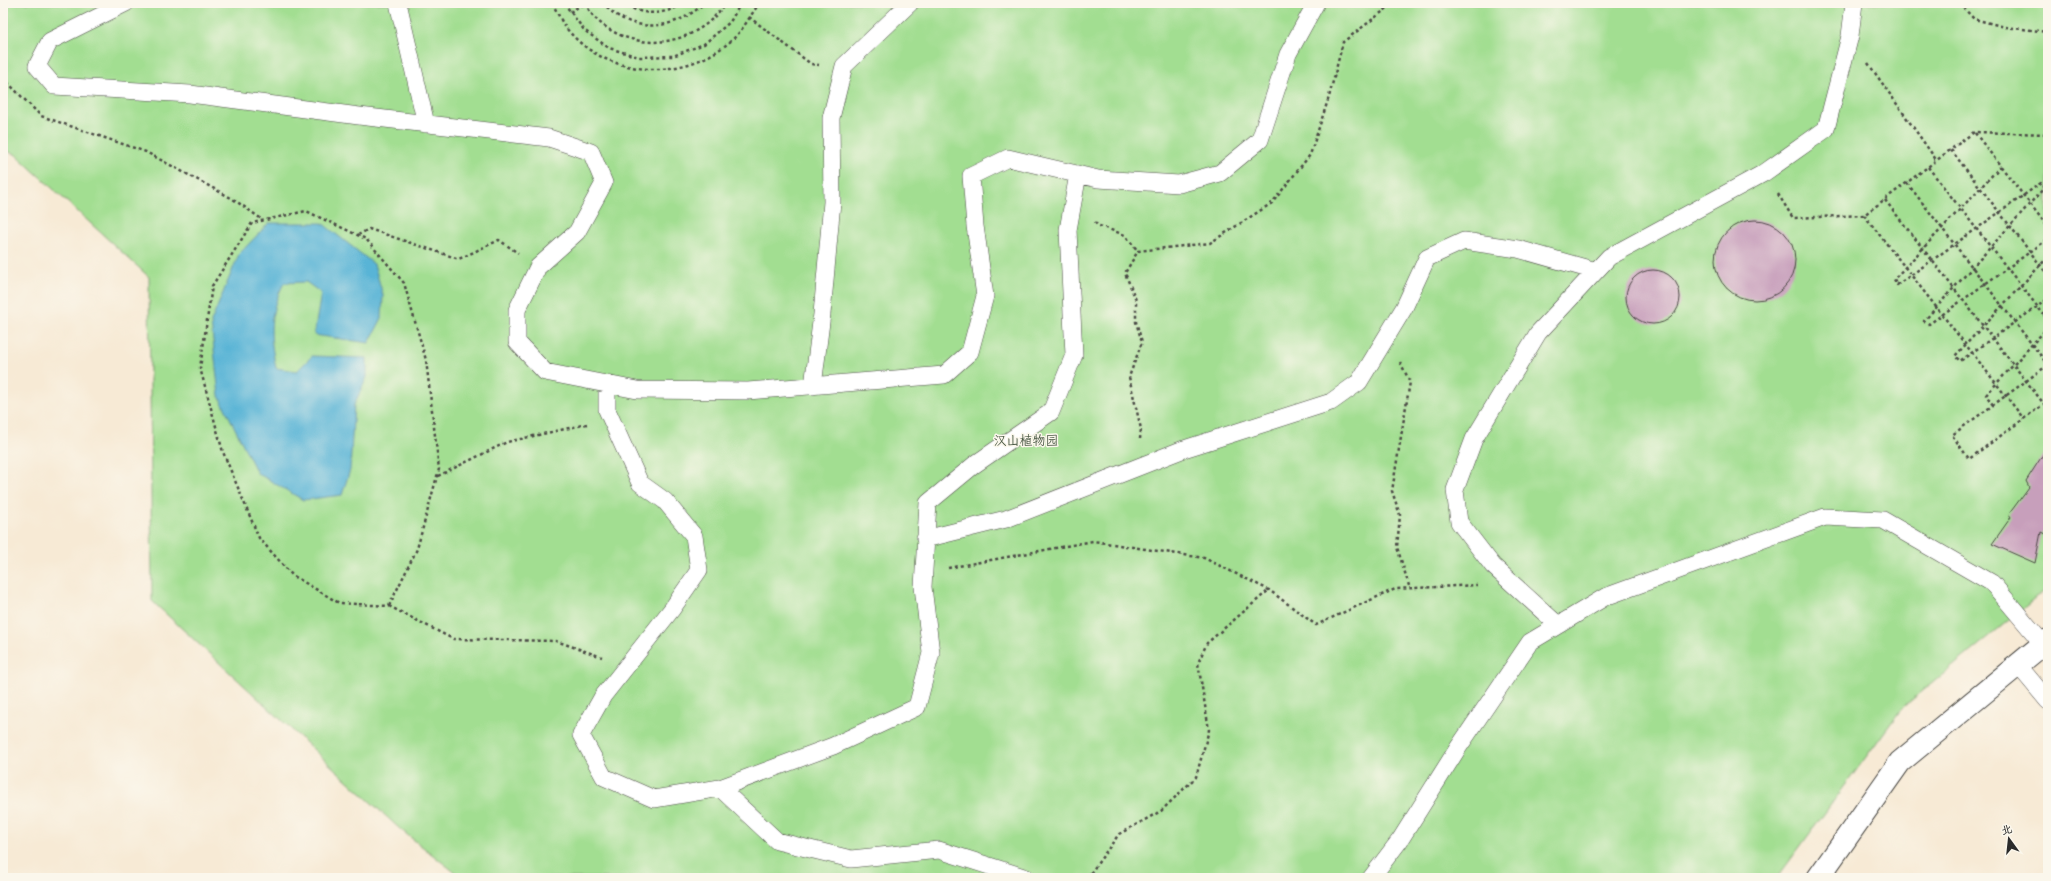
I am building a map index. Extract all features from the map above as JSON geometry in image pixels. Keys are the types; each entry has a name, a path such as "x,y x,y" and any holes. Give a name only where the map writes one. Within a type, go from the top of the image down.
{"street":[{"path":"1818,878 1900,762 2045,642"}],"lane":[{"path":"126,3 50,41 37,66 54,86 190,94 549,138 591,152 604,183 577,232 538,267 517,310 517,342 545,372 637,390 748,391 944,375 970,352 985,296 975,226 971,176 1008,158 1098,179 1179,184 1220,173 1260,140 1288,54 1316,3"},
{"path":"398,3 426,124"},
{"path":"813,386 822,314 832,202 831,118 844,66 910,3"},
{"path":"1558,625 1492,566 1459,522 1455,490 1474,439 1538,333 1609,257 1764,172 1826,129 1850,36 1854,3"},
{"path":"607,384 608,410 640,483 665,501 694,536 699,570 672,609 603,696 581,735 604,777 654,799 720,788 833,746 917,708 931,653 923,587 928,503 974,465 1051,412 1074,355 1068,230 1078,174"},
{"path":"925,539 1006,519 1184,449 1331,402 1360,382 1404,308 1427,258 1464,241 1518,249 1596,271"},
{"path":"1371,878 1400,840 1458,748 1530,642 1605,596 1825,517 1883,520 1992,583 2045,642"},
{"path":"2018,665 2048,701"},
{"path":"720,788 778,841 852,858 939,850 1027,878"}],"path":[{"path":"552,3 567,29 594,53 626,67 662,70 700,61 733,39 758,3"},
{"path":"564,3 584,30 609,48 639,57 673,56 704,44 730,22 741,3"},
{"path":"570,12 585,3 595,18 618,35 644,43 672,41 697,32 718,14 725,3"},
{"path":"603,3 610,11 630,22 652,26 674,23 694,13 704,3"},
{"path":"622,3 630,9 648,13 666,12 684,3"},
{"path":"1138,251 1210,243 1272,203 1310,155 1329,97 1343,42 1394,3"},
{"path":"1920,3 1922,5 1925,3"},
{"path":"1959,3 1974,19 2005,27 2048,32"},
{"path":"749,17 811,64 844,66"},
{"path":"1850,36 1937,161"},
{"path":"3,78 41,116 146,152 233,199 264,220"},
{"path":"1764,172 1793,218 1864,215 1974,132 2048,134"},
{"path":"1974,132 2048,227"},
{"path":"1951,150 2048,275"},
{"path":"2001,166 1894,279 1897,285 2041,183 2044,188 1924,321 1930,324 2048,239"},
{"path":"1928,167 2048,320"},
{"path":"1907,184 2048,365 1952,435 1969,459 2048,401"},
{"path":"1075,195 1097,225 1125,235 1138,251"},
{"path":"1885,200 2044,404"},
{"path":"389,606 418,548 439,469 426,360 404,283 366,239 306,211 252,223 212,286 200,368 223,452 259,538 292,575 339,603 389,606 453,639 556,641 627,666"},
{"path":"1864,215 2024,419"},
{"path":"358,235 369,229 459,258 499,240 538,267"},
{"path":"1136,468 1141,429 1129,377 1142,342 1136,322 1136,300 1125,273 1138,251"},
{"path":"2048,256 1956,356 1960,361 2048,299"},
{"path":"1993,404 1986,395 2048,327"},
{"path":"1387,336 1410,382 1392,491 1400,515 1397,547 1410,588"},
{"path":"437,476 507,442 611,418"},
{"path":"924,573 1093,541 1204,558 1268,590 1316,625 1395,590 1512,583"},
{"path":"1087,878 1119,834 1161,811 1196,777 1209,730 1198,663 1207,642 1268,590"}],"green space":[{"name":"汉山植物园","path":"3,3 2048,3 2048,588 1902,708 1777,878 462,878 400,829 152,601 149,277 15,154 3,150"}],"water":[{"path":"269,223 322,223 374,264 383,295 382,318 369,343 314,335 321,293 306,282 284,283 275,305 271,325 271,335 276,368 297,371 312,356 367,358 367,377 354,405 350,470 342,495 303,500 257,473 219,396 211,322 239,254"}],"building":[{"path":"1755,220 1770,223 1783,232 1792,245 1795,260 1792,275 1783,288 1770,297 1755,300 1740,297 1727,288 1718,275 1715,260 1718,245 1727,232 1740,223"},
{"path":"1648,270 1658,270 1668,274 1676,282 1680,292 1680,302 1676,312 1668,320 1658,324 1648,324 1638,320 1630,312 1626,302 1626,292 1630,282 1638,274"},
{"path":"2048,451 2048,534 2047,535 2041,532 2035,563 1992,544 2011,517 2009,514 2029,487 2026,481 2044,453"}]}
